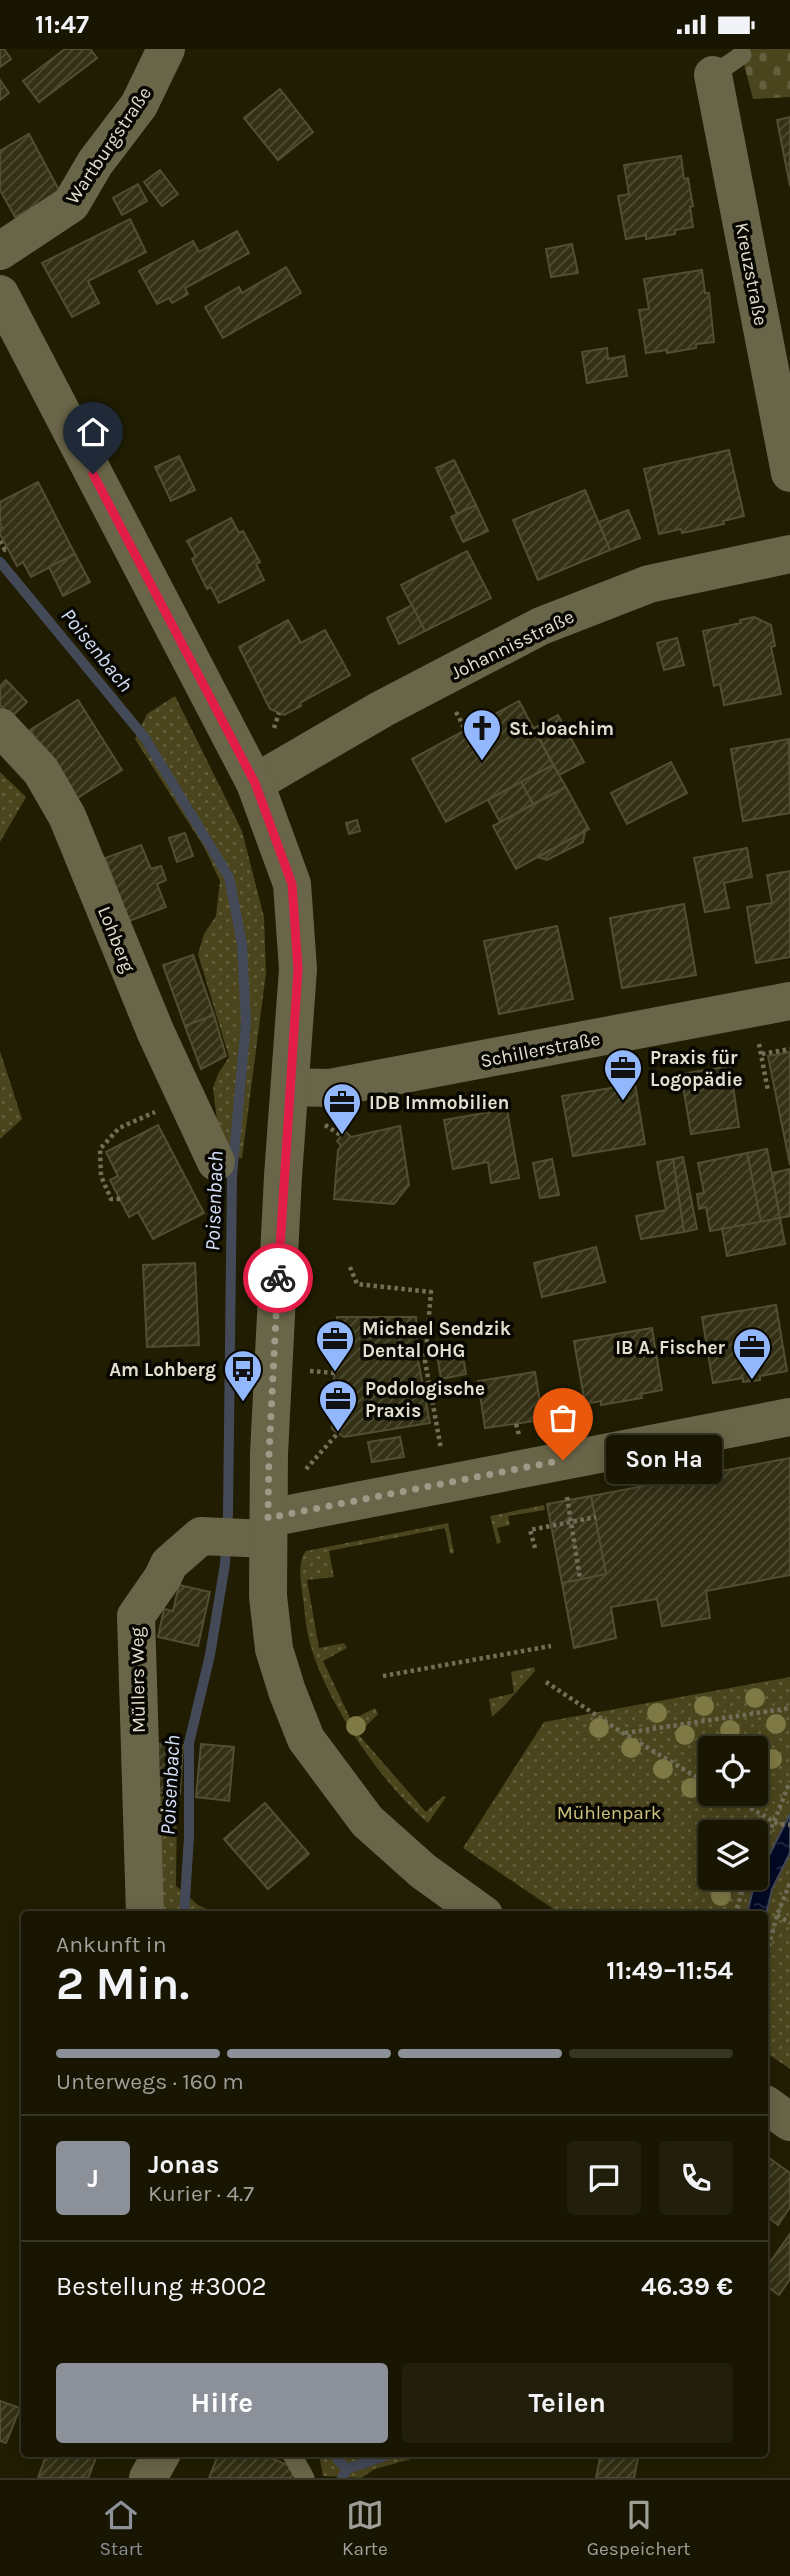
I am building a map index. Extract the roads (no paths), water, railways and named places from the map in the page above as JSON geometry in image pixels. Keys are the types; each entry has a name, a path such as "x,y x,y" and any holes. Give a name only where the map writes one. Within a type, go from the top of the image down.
{"street":[{"name":"Wartburgstraße","path":"0,251 71,204 95,163 139,105 166,49"},
{"name":"Kreuzstraße","path":"727,65 790,473"},
{"path":"0,294 255,783 292,884 298,969 269,1454 247,1533 268,1596 274,1649 306,1739 367,1821 423,1871 478,1911"},
{"name":"Johannisstraße","path":"255,783 382,709 541,626 649,584 790,554"},
{"name":"Lohberg","path":"0,727 41,771 67,816 133,978 216,1162"},
{"name":"Schillerstraße","path":"290,1087 330,1088 790,1001"},
{"name":"Müllers Weg","path":"145,1911 136,1616 169,1564 201,1536 247,1533 790,1417"},
{"path":"768,2106 790,2122"},
{"path":"148,2478 160,2457"}],"lane":[{"path":"293,2457 304,2478"}],"water":[{"path":"790,1814 790,1853 772,1889 767,1911 748,1911 753,1890 768,1890 768,1857"}],"waterway":[{"name":"Poisenbach","path":"0,562 145,738 229,877 242,944 246,1023 232,1176 225,1564 210,1655 189,1743 189,1837 184,1911"},
{"name":"Poisenbach","path":"337,2457 347,2469 342,2478"},
{"path":"347,2469 382,2457"}],"place":[{"name":"St. Joachim","path":"482,762"},
{"name":"Praxis für Logopädie","path":"623,1102"},
{"name":"IDB Immobilien","path":"342,1136"},
{"name":"Michael Sendzik Dental OHG","path":"335,1373"},
{"name":"IB A. Fischer","path":"752,1381"},
{"name":"Am Lohberg","path":"243,1403"},
{"name":"Podologische Praxis","path":"338,1433"},
{"name":"Son Ha","path":"563,1460"}],"park label":[{"name":"Mühlenpark","path":"609,1812"}]}
